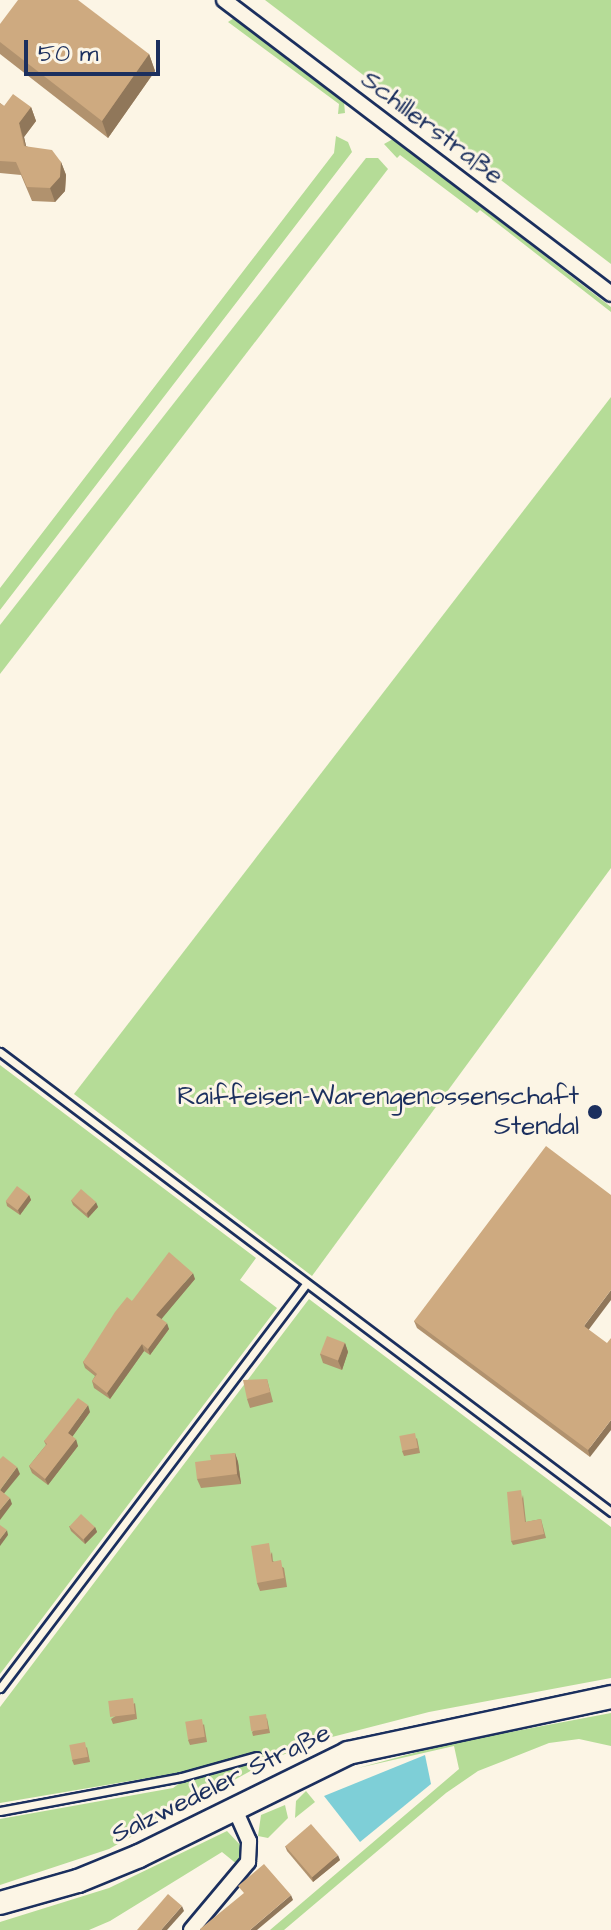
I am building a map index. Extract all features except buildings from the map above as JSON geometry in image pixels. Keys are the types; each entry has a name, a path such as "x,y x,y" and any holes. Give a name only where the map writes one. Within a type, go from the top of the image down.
{"main road":[{"name":"Salzwedeler Straße","path":"0,1903 105,1870 348,1753 611,1697"}],"street":[{"name":"Schillerstraße","path":"224,0 611,294"},
{"path":"191,1930 248,1862 249,1841 234,1807"}],"lane":[{"path":"0,1052 611,1512"},
{"path":"0,1688 306,1284"},
{"path":"0,1811 181,1777 256,1756"}],"green space":[{"path":"265,0 611,0 611,264"},
{"path":"234,18 344,102 345,113 338,114 339,104 228,22"},
{"path":"336,136 348,142 352,152 0,610 0,588 334,153"},
{"path":"393,139 611,307 611,312 480,210 477,213 400,155 397,158 384,144"},
{"path":"366,158 378,158 388,169 0,674 0,625"},
{"path":"611,397 611,868 312,1276 74,1094"},
{"path":"0,1065 256,1258 240,1280 277,1308 0,1674"},
{"path":"309,1299 611,1527 611,1678 429,1712 332,1737 274,1758 109,1849 0,1885 0,1819 173,1788 187,1778 242,1762 0,1803 0,1707"},
{"path":"611,1713 611,1746 579,1739 549,1743 478,1771 446,1793 284,1930 270,1930 459,1769 454,1746 358,1768 447,1744"},
{"path":"306,1791 315,1802 295,1818 296,1801"},
{"path":"285,1805 288,1818 268,1838 258,1836 261,1815"},
{"path":"227,1831 244,1849 238,1865 222,1852 110,1921 89,1930 0,1930 0,1922 109,1888"}],"water":[{"path":"425,1755 431,1784 360,1842 324,1796"}],"place":[{"name":"Raiffeisen-Warengenossenschaft Stendal","path":"595,1112"}]}
